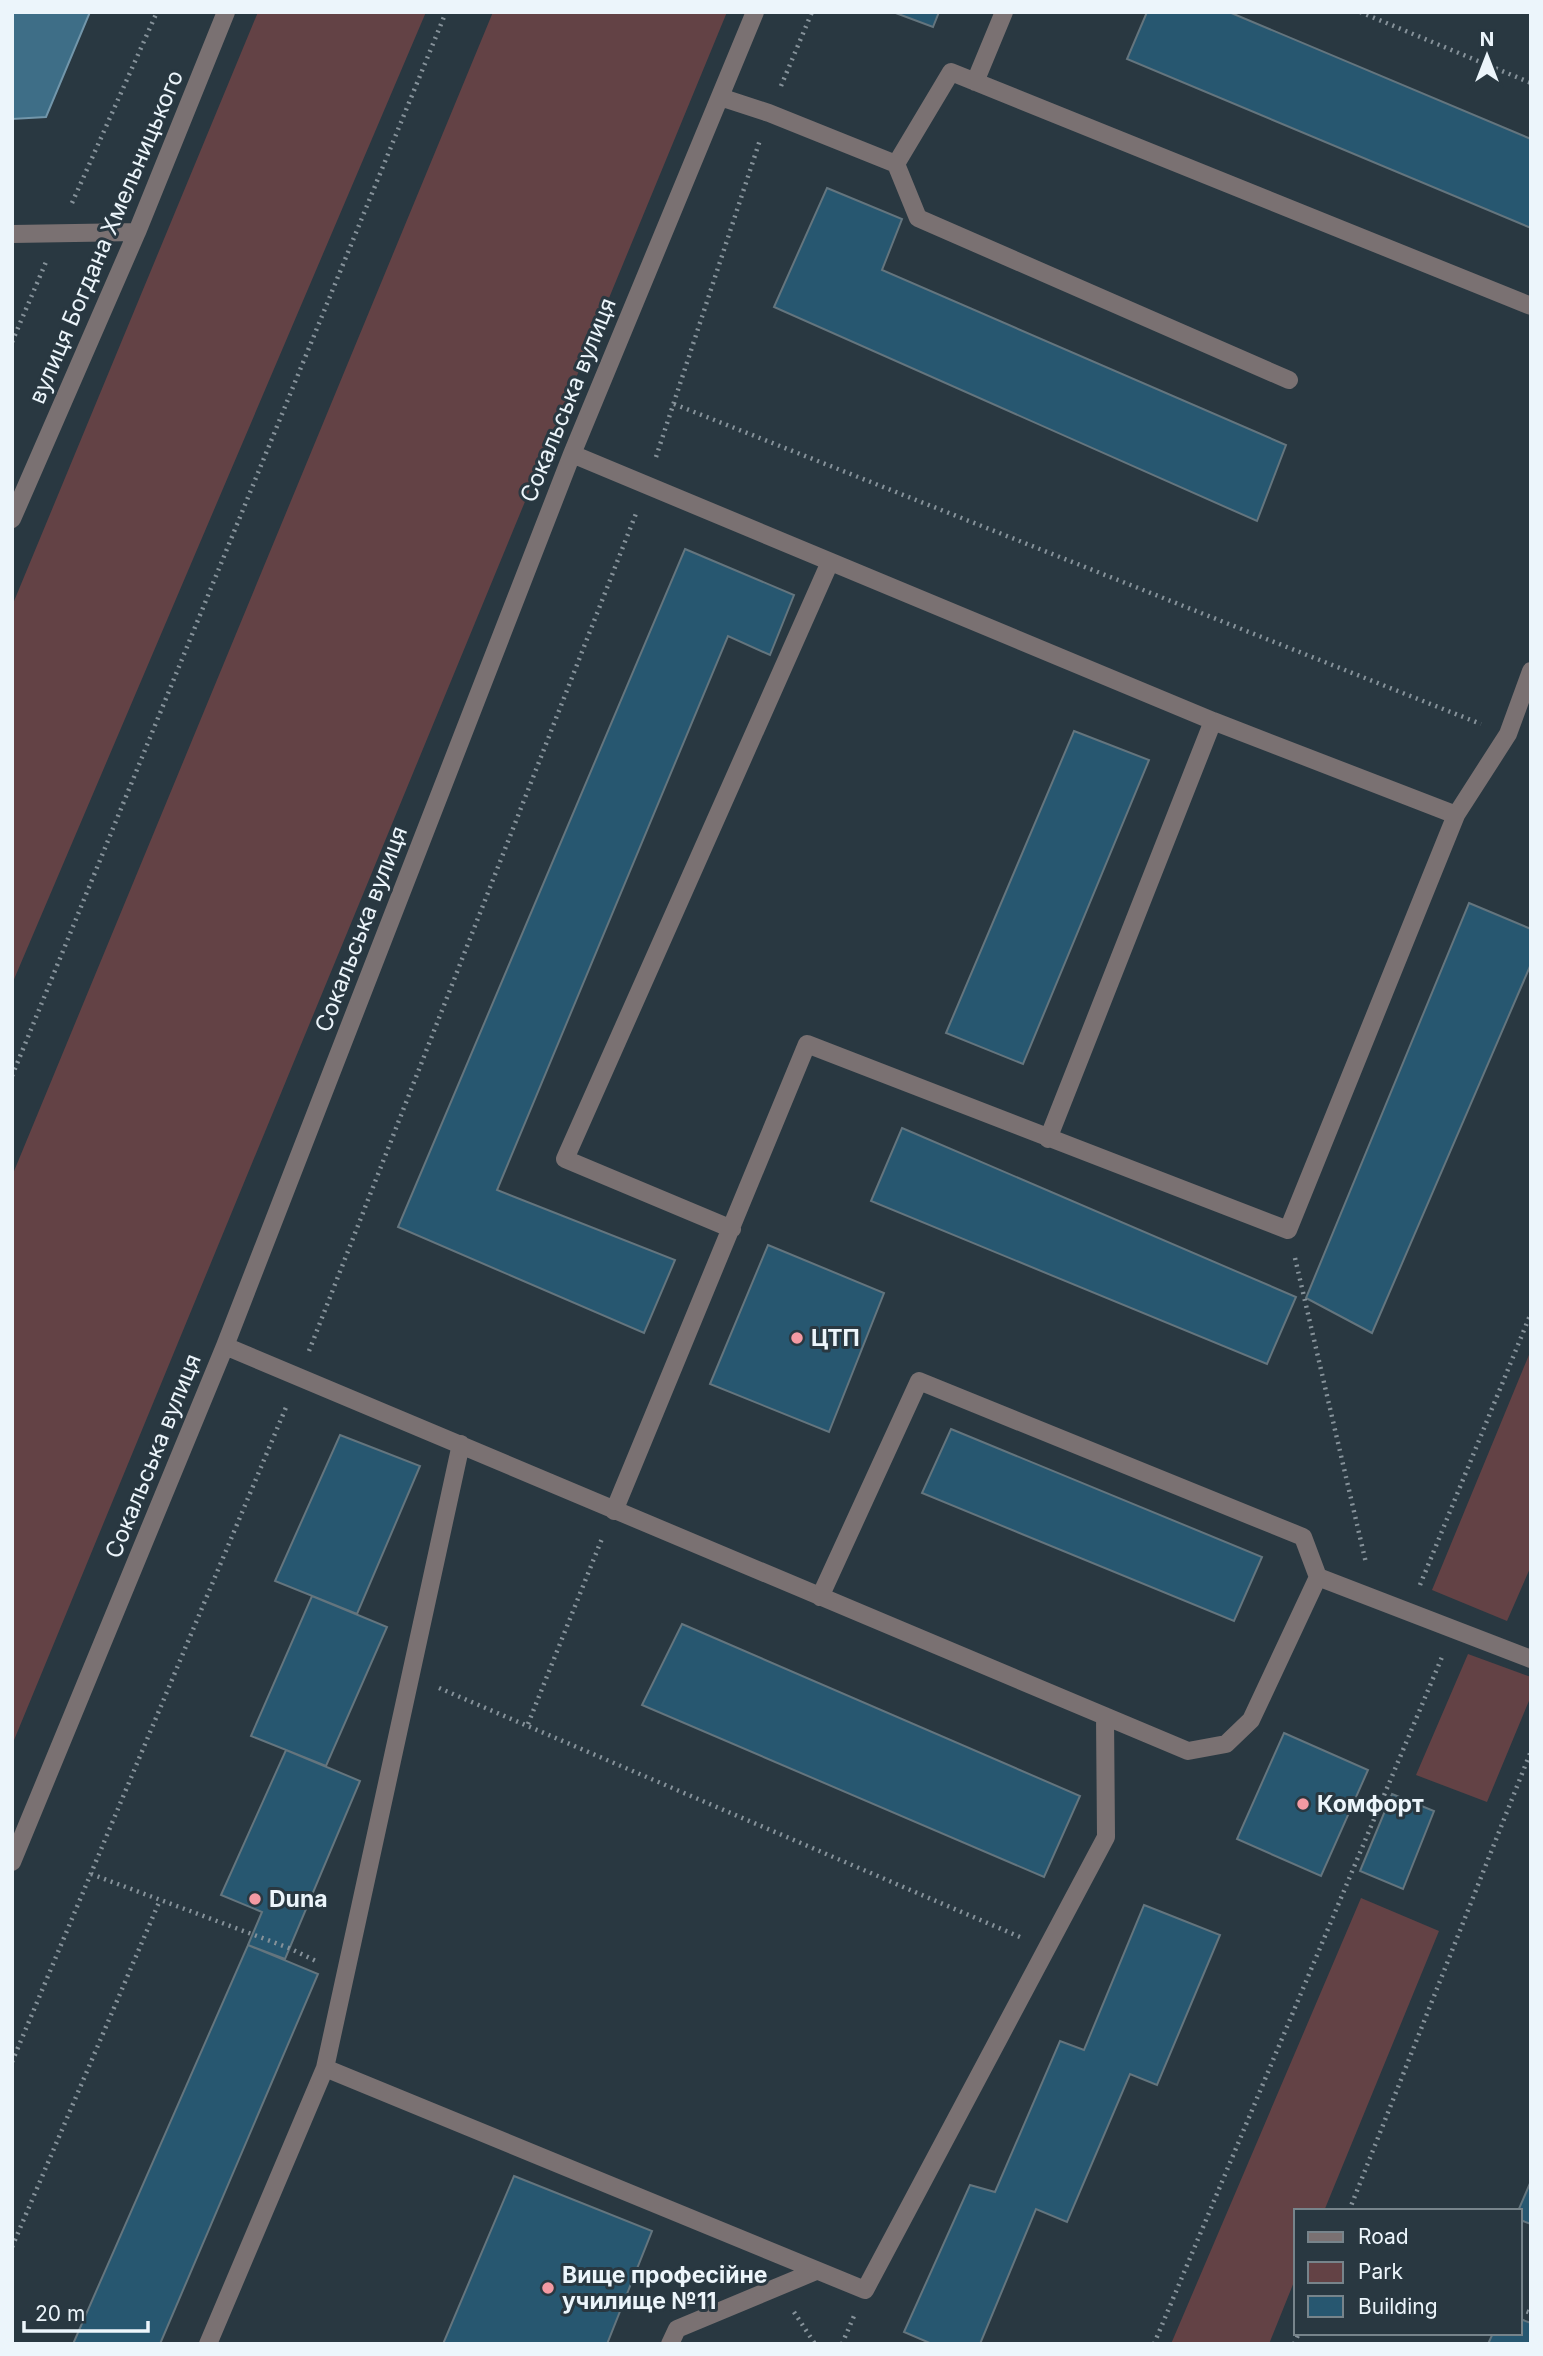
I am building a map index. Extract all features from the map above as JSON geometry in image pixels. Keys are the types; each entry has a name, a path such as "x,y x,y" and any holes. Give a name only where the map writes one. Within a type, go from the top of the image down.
{"street":[{"name":"вулиця Богдана Хмельницького","path":"12,519 136,232 226,12"},
{"name":"Сокальська вулиця","path":"12,1863 225,1346 572,454 755,12"},
{"path":"975,82 1004,12"},
{"path":"896,164 951,72 1531,306"},
{"path":"720,97 769,113 896,164 918,218 1289,380"},
{"path":"12,234 136,232"},
{"path":"572,454 1213,721 1455,815"},
{"path":"732,1229 565,1159 830,562"},
{"path":"614,1511 807,1044 1288,1230 1455,815 1524,710 1531,671"},
{"path":"1048,1139 1213,721"},
{"path":"225,1346 614,1511 1188,1751 1226,1745 1251,1720 1318,1577 1303,1537 919,1381 820,1597"},
{"path":"208,2344 325,2068 461,1444"},
{"path":"1318,1577 1531,1659"},
{"path":"325,2068 865,2290 1106,1837 1105,1716"},
{"path":"670,2344 677,2329 816,2271"}],"path":[{"path":"12,342 157,12"},
{"path":"12,1076 446,12"},
{"path":"12,2062 299,1377 646,487 769,113 812,12"},
{"path":"1360,12 1531,83"},
{"path":"674,404 1508,734"},
{"path":"1288,1230 1374,1599"},
{"path":"1409,1612 1531,1313"},
{"path":"528,1724 614,1511"},
{"path":"1154,2344 1454,1630"},
{"path":"412,1677 528,1724 1046,1948"},
{"path":"1350,2209 1531,1751"},
{"path":"91,1874 289,1948 345,1976"},
{"path":"12,2247 160,1900"}],"green space":[{"path":"258,12 426,12 12,984 12,606"},
{"path":"493,12 727,12 12,1745 12,1176"},
{"path":"1531,1350 1531,1566 1507,1621 1432,1590"},
{"path":"1468,1654 1531,1677 1531,1696 1487,1802 1416,1775"},
{"path":"1361,1898 1439,1931 1325,2209 1294,2209 1294,2282 1269,2344 1171,2344"}],"water":[{"path":"12,12 90,12 46,117 12,119"}],"building":[{"path":"893,12 939,12 933,27"},
{"path":"1147,12 1229,12 1531,139 1531,228 1127,59"},
{"path":"827,188 902,219 882,270 1286,445 1257,521 774,307"},
{"path":"685,549 794,595 770,655 728,636 497,1190 675,1260 644,1333 398,1227"},
{"path":"1074,731 1149,760 1023,1064 946,1033"},
{"path":"1469,903 1531,929 1531,964 1372,1333 1306,1298"},
{"path":"902,1128 1296,1297 1267,1364 871,1201"},
{"name":"ЦТП","path":"768,1245 884,1293 829,1432 710,1384"},
{"path":"951,1429 1262,1557 1234,1621 922,1493"},
{"path":"340,1435 420,1466 357,1614 275,1581"},
{"path":"312,1596 387,1627 326,1766 251,1736"},
{"path":"682,1624 1080,1796 1044,1877 642,1705"},
{"name":"Комфорт","path":"1284,1733 1368,1770 1321,1876 1237,1839"},
{"path":"286,1750 360,1781 285,1959 248,1945 262,1912 221,1895"},
{"path":"1392,1794 1434,1811 1403,1889 1360,1871"},
{"path":"1144,1905 1220,1935 1157,2085 1130,2074 1067,2222 1036,2209 980,2344 932,2344 904,2332 970,2185 995,2192 1060,2041 1084,2050"},
{"path":"248,1945 318,1974 160,2344 73,2344"},
{"name":"Вище професійне училище №11","path":"514,2176 652,2231 607,2344 443,2344"},
{"path":"1531,2181 1531,2224 1522,2221 1522,2209 1519,2209"},
{"path":"1522,2320 1531,2323 1531,2344 1488,2344 1492,2335 1522,2335"}],"place":[{"name":"ЦТП","path":"797,1338"},
{"name":"Комфорт","path":"1303,1804"},
{"name":"Duna","path":"255,1899"},
{"name":"Вище професійне училище №11","path":"548,2288"}]}
